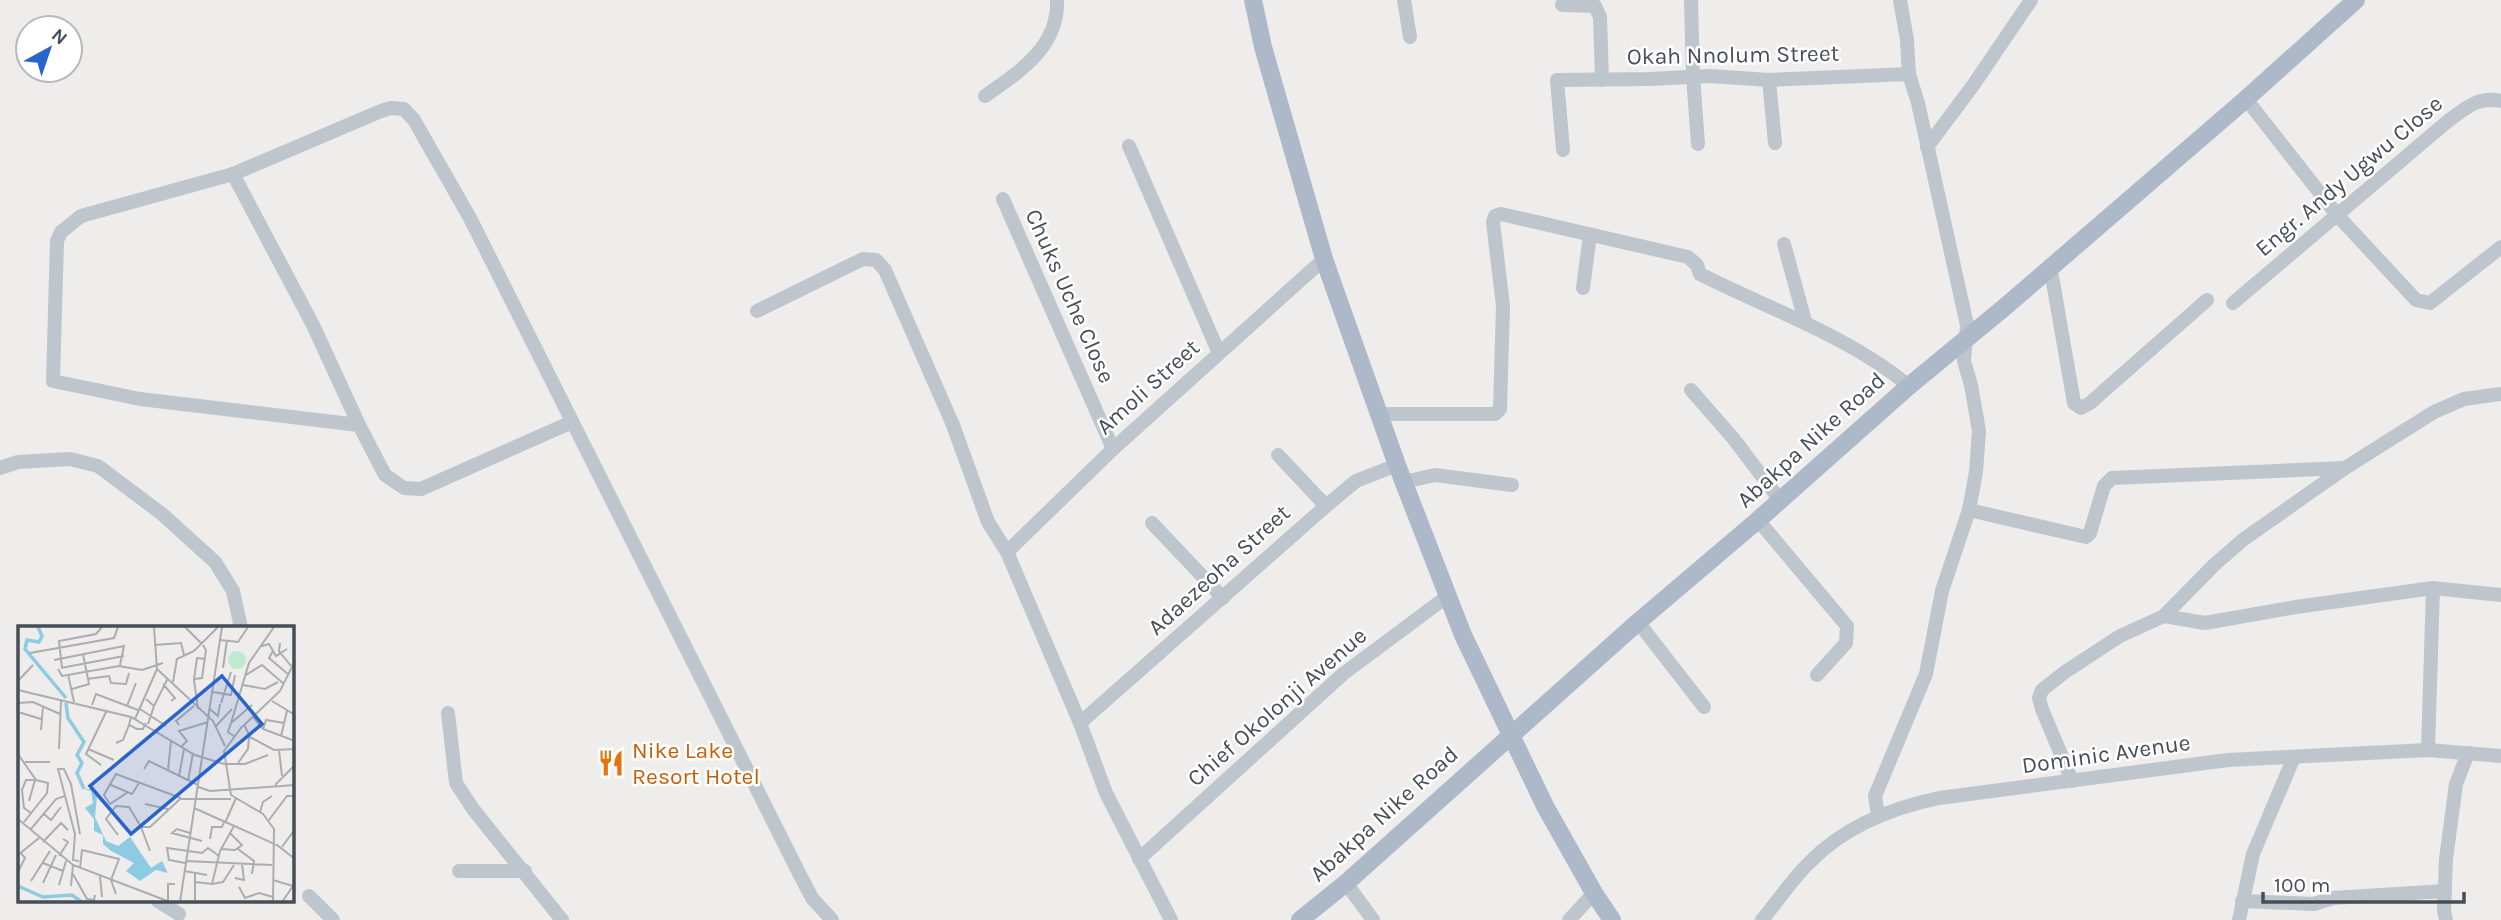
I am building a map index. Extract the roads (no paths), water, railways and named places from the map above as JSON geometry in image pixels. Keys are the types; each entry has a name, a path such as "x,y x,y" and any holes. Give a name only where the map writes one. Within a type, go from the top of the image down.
{"main road":[{"path":"1253,0 1263,47 1324,259 1463,635 1545,806 1612,920"},
{"name":"Abakpa Nike Road","path":"1300,920 1346,883 1638,622 1909,386 2246,99 2356,0"}],"street":[{"path":"985,96 1027,66 1044,46 1055,25 1057,0"},
{"path":"1404,0 1410,37"},
{"path":"1691,0 1698,144"},
{"path":"1878,816 1875,796 1926,674 1942,591 1969,510 1976,472 1979,431 1964,361 1967,325 1909,74 1907,40 1900,0"},
{"path":"1927,147 1982,73 2031,0"},
{"path":"1562,5 1595,6 1600,17 1602,80"},
{"name":"Okah Nnolum Street","path":"1563,150 1558,80 1693,76 1769,80 1909,74"},
{"path":"1769,80 1776,143"},
{"path":"2246,99 2339,216 2416,300 2430,303 2501,247"},
{"name":"Engr. Andy Ugwu Close","path":"2232,303 2339,216 2366,188 2474,102 2492,99 2501,101"},
{"path":"359,425 140,400 53,381 57,241 61,232 81,216 233,174 381,111 391,108 404,109 414,120 470,218 801,877 812,898 832,920"},
{"path":"1129,146 1219,353"},
{"path":"233,174 313,325 385,475 404,488 421,489 572,422"},
{"name":"Chuks Uche Close","path":"1003,200 1113,449"},
{"path":"1380,414 1495,414 1500,409 1503,306 1493,222 1495,216 1501,214 1688,257 1697,265 1700,274 1804,321 1888,368 1909,386"},
{"path":"1583,288 1590,235"},
{"path":"1784,244 1804,321"},
{"path":"757,311 863,259 876,260 885,270 953,425 988,522 1007,552 1080,723 1106,793 1171,920"},
{"name":"Amoli Street","path":"1007,552 1113,449 1324,259"},
{"path":"2050,265 2074,403 2081,408 2090,404 2207,300"},
{"path":"1692,390 1780,500"},
{"path":"2072,781 2042,709 2039,698 2042,690 2120,636 2164,616 2244,539 2345,468 2434,412 2464,399 2501,394"},
{"path":"1278,454 1326,506"},
{"path":"0,468 18,462 70,459 98,466 162,514 215,562 233,591 241,626"},
{"path":"1969,510 2086,537 2090,533 2104,486 2112,478 2345,468"},
{"name":"Adaezeoha Street","path":"1080,723 1356,481 1401,473 1512,485"},
{"path":"1758,520 1847,626 1846,643 1817,675"},
{"path":"1152,523 1223,598"},
{"path":"2164,616 2205,623 2432,588 2501,595"},
{"path":"2428,750 2432,588"},
{"name":"Chief Okolonji Avenue","path":"1139,859 1343,674 1449,595"},
{"path":"1638,622 1704,707"},
{"path":"448,713 456,783 473,809 562,920"},
{"name":"Dominic Avenue","path":"1762,920 1810,861 1849,830 1878,816 1939,798 2228,760 2428,750 2501,756"},
{"path":"2446,920 2446,859 2456,784 2468,753"},
{"path":"2238,919 2253,853 2294,757"},
{"path":"460,871 525,871"},
{"path":"1346,883 1373,920"},
{"path":"2242,901 2314,904 2333,898 2445,891"},
{"path":"1569,920 1594,893"},
{"path":"309,896 333,920"},
{"path":"160,902 181,912"}],"place":[{"name":"Nike Lake Resort Hotel","path":"611,763"}]}
